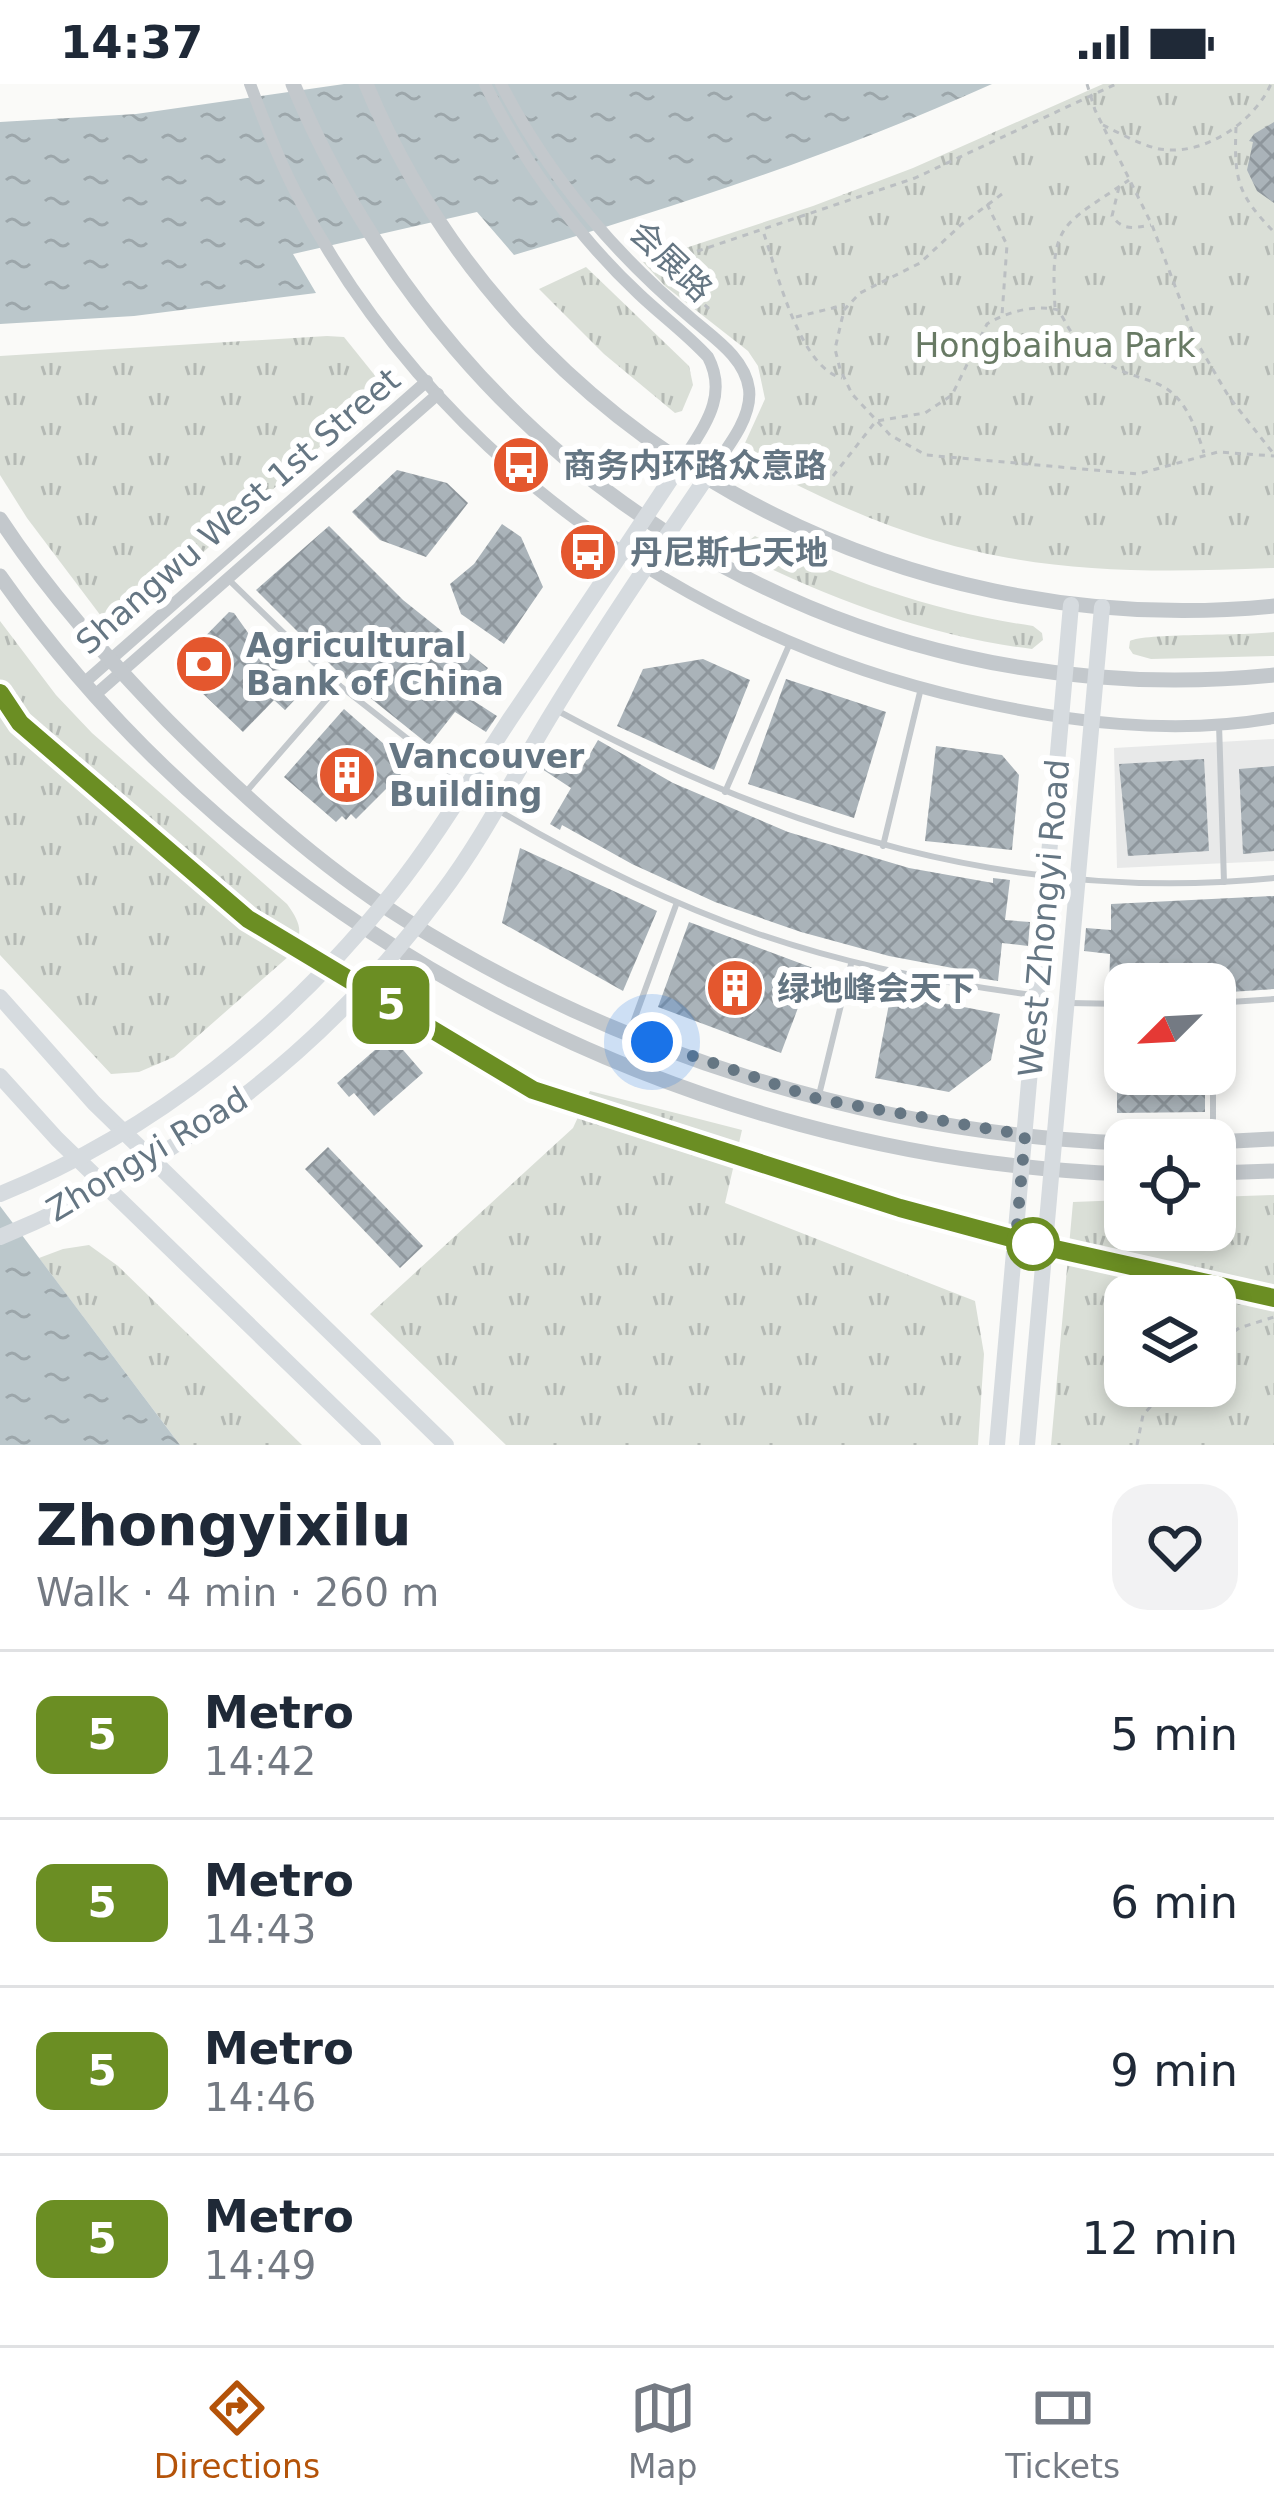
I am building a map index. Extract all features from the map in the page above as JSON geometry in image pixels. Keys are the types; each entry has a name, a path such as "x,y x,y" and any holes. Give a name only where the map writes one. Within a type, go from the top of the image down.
{"main road":[{"name":"Zhongyi Road","path":"9,1191 123,1132 255,1038 316,980 383,904 682,462"},
{"name":"Zhongyi Road","path":"0,1237 106,1186 213,1121 281,1068 345,1008 446,889 554,709 706,478"},
{"name":"West Zhongyi Road","path":"997,1445 1071,605"},
{"name":"West Zhongyi Road","path":"1027,1445 1102,608"},
{"path":"0,997 123,1132 446,1445"},
{"path":"0,1076 77,1158 373,1445"}],"street":[{"path":"250,84 297,194 362,298 438,394 519,473 645,568 696,599 790,643 921,688 1092,722 1177,727 1274,718"},
{"path":"293,84 340,186 408,292 519,419 668,534 751,581 849,623 964,657 1096,676 1205,680 1274,675"},
{"path":"366,84 426,199 482,278 566,370 706,478 781,520 871,558 978,590 1102,608 1203,612 1274,606"},
{"name":"会展路","path":"485,84 515,140 592,244 697,345 715,370 718,396 712,413 682,462"},
{"name":"会展路","path":"501,84 553,170 609,240 744,370 749,406 706,478"},
{"name":"Shangwu West 1st Street","path":"90,689 428,381"},
{"name":"Shangwu West 1st Street","path":"116,665 228,578 438,394"},
{"path":"0,519 46,584 116,665 244,795 275,824 417,926 520,983 629,1033 818,1099 1025,1135 1104,1141"},
{"path":"0,576 90,689 176,779 254,845 364,926 461,987 552,1033 700,1094 811,1130 1022,1166 1104,1173"},
{"path":"1236,1140 1274,1139"},
{"path":"1236,1172 1274,1171"}],"lane":[{"path":"228,578 339,686 466,785"},
{"path":"725,792 790,643"},
{"path":"244,795 339,686"},
{"path":"883,847 921,688"},
{"path":"554,709 641,756 725,792 883,847 999,871 1078,879 1224,882 1274,878"},
{"path":"1220,724 1224,882"},
{"path":"494,808 578,858 754,936 851,964 942,983 1038,995"},
{"path":"629,1033 676,905"},
{"path":"818,1099 851,964"},
{"path":"1236,1002 1274,999"},
{"path":"1068,1003 1104,1004"}],"path":[{"path":"1088,84 1101,124 1153,225 1195,339 1229,397 1274,455"},
{"path":"709,309 675,270 677,258 915,178 1116,84"},
{"path":"1101,124 1157,148 1180,150 1236,126 1262,101 1271,84"},
{"path":"1262,101 1274,96"},
{"path":"1236,126 1235,178 1246,200 1274,232"},
{"path":"1129,180 1084,211 1057,238 1052,258 1055,309 1078,343 1106,364 1161,385 1182,399 1205,455"},
{"path":"1120,186 1113,205 1116,222 1130,228 1153,225"},
{"path":"1002,194 920,263 860,293 848,304 835,349 852,394 876,421 911,449 944,458 1138,474 1205,455 1274,455"},
{"path":"987,204 1006,245 1002,317"},
{"path":"764,231 794,317 819,365 844,379"},
{"path":"794,317 848,304"},
{"path":"833,476 876,421 925,413 942,404 965,376 982,331 1002,317 1043,307 1055,309"},
{"path":"1236,1330 1274,1317"},
{"path":"1137,1445 1143,1415 1150,1407"}],"shaded area":[{"path":"1274,739 1274,861 1117,868 1114,748"}],"green space":[{"name":"Hongbaihua Park","path":"1103,84 1274,84 1274,568 1097,568 990,554 880,522 740,454 765,399 758,366 748,351 665,286 643,262 913,168"},
{"path":"586,267 689,366 693,385 682,411 675,413 604,354 539,289"},
{"path":"344,337 385,388 126,622 104,620 0,475 0,356"},
{"path":"755,536 891,592 1033,626 1043,640 1032,649 995,643 923,627 852,603 750,559 743,545"},
{"path":"0,621 56,695 92,733 287,904 298,924 299,935 289,956 174,1057 139,1072 111,1074 0,955"},
{"path":"1274,632 1274,656 1151,659 1129,648 1130,641 1139,638"},
{"path":"590,1091 742,1130 725,1203 975,1301 984,1354 978,1445 506,1445 370,1314 573,1128"},
{"path":"1274,1195 1274,1445 1051,1445 1073,1202 1104,1201 1104,1251 1236,1251 1236,1196"},
{"path":"89,1245 118,1266 302,1445 180,1445 39,1258"}],"water":[{"path":"344,84 992,84 756,177 514,255 477,212 293,254 316,293 134,316 0,324 0,122 136,114"},
{"path":"0,1206 180,1445 0,1445"}],"building":[{"path":"1274,122 1274,203 1257,191 1247,170 1253,142 1249,141"},
{"path":"397,470 447,483 468,503 426,557 380,540 352,512"},
{"path":"502,524 521,537 543,587 504,644 461,614 450,584 474,564"},
{"path":"329,526 403,600 488,668 466,696 497,716 486,732 455,712 429,745 338,672 256,590"},
{"path":"229,612 251,637 262,660 306,682 307,687 285,710 274,700 243,732 175,667"},
{"path":"703,659 750,680 714,770 617,726 643,669"},
{"path":"786,679 886,712 854,818 748,784"},
{"path":"344,709 409,766 356,819 351,814 336,822 284,777"},
{"path":"598,740 673,783 788,832 909,868 993,883 993,878 1010,880 1005,920 1030,922 1028,946 1002,943 998,981 889,956 715,902 562,825 560,830 550,824 571,788 536,765 546,749 580,771"},
{"path":"936,746 1002,755 1019,775 1012,850 925,841"},
{"path":"1204,759 1209,851 1128,856 1119,764"},
{"path":"1274,766 1274,851 1243,854 1239,769"},
{"path":"520,848 657,911 623,991 502,923"},
{"path":"1274,896 1274,989 1236,992 1236,963 1110,963 1110,954 1084,951 1086,928 1111,930 1111,904"},
{"name":"绿地峰会天下","path":"689,922 813,968 781,1053 658,1007"},
{"path":"891,993 1000,1014 991,1060 949,1092 875,1078"},
{"path":"391,1036 423,1073 374,1116 354,1093 349,1097 337,1083"},
{"path":"1117,1095 1205,1095 1205,1112 1117,1113"},
{"path":"328,1147 423,1246 400,1268 305,1169"}],"metro line":[{"name":"5","path":"0,693 20,723 248,919 533,1090 900,1208 1033,1244 1274,1298"}],"place":[{"name":"商务内环路众意路","path":"521,465"},
{"name":"丹尼斯七天地","path":"588,552"},
{"name":"Agricultural Bank of China","path":"204,664"},
{"name":"Vancouver Building","path":"347,775"},
{"name":"绿地峰会天下","path":"735,988"}],"route":[{"path":"652,1042 818,1099 1025,1135 1015,1249 1033,1244"}]}
